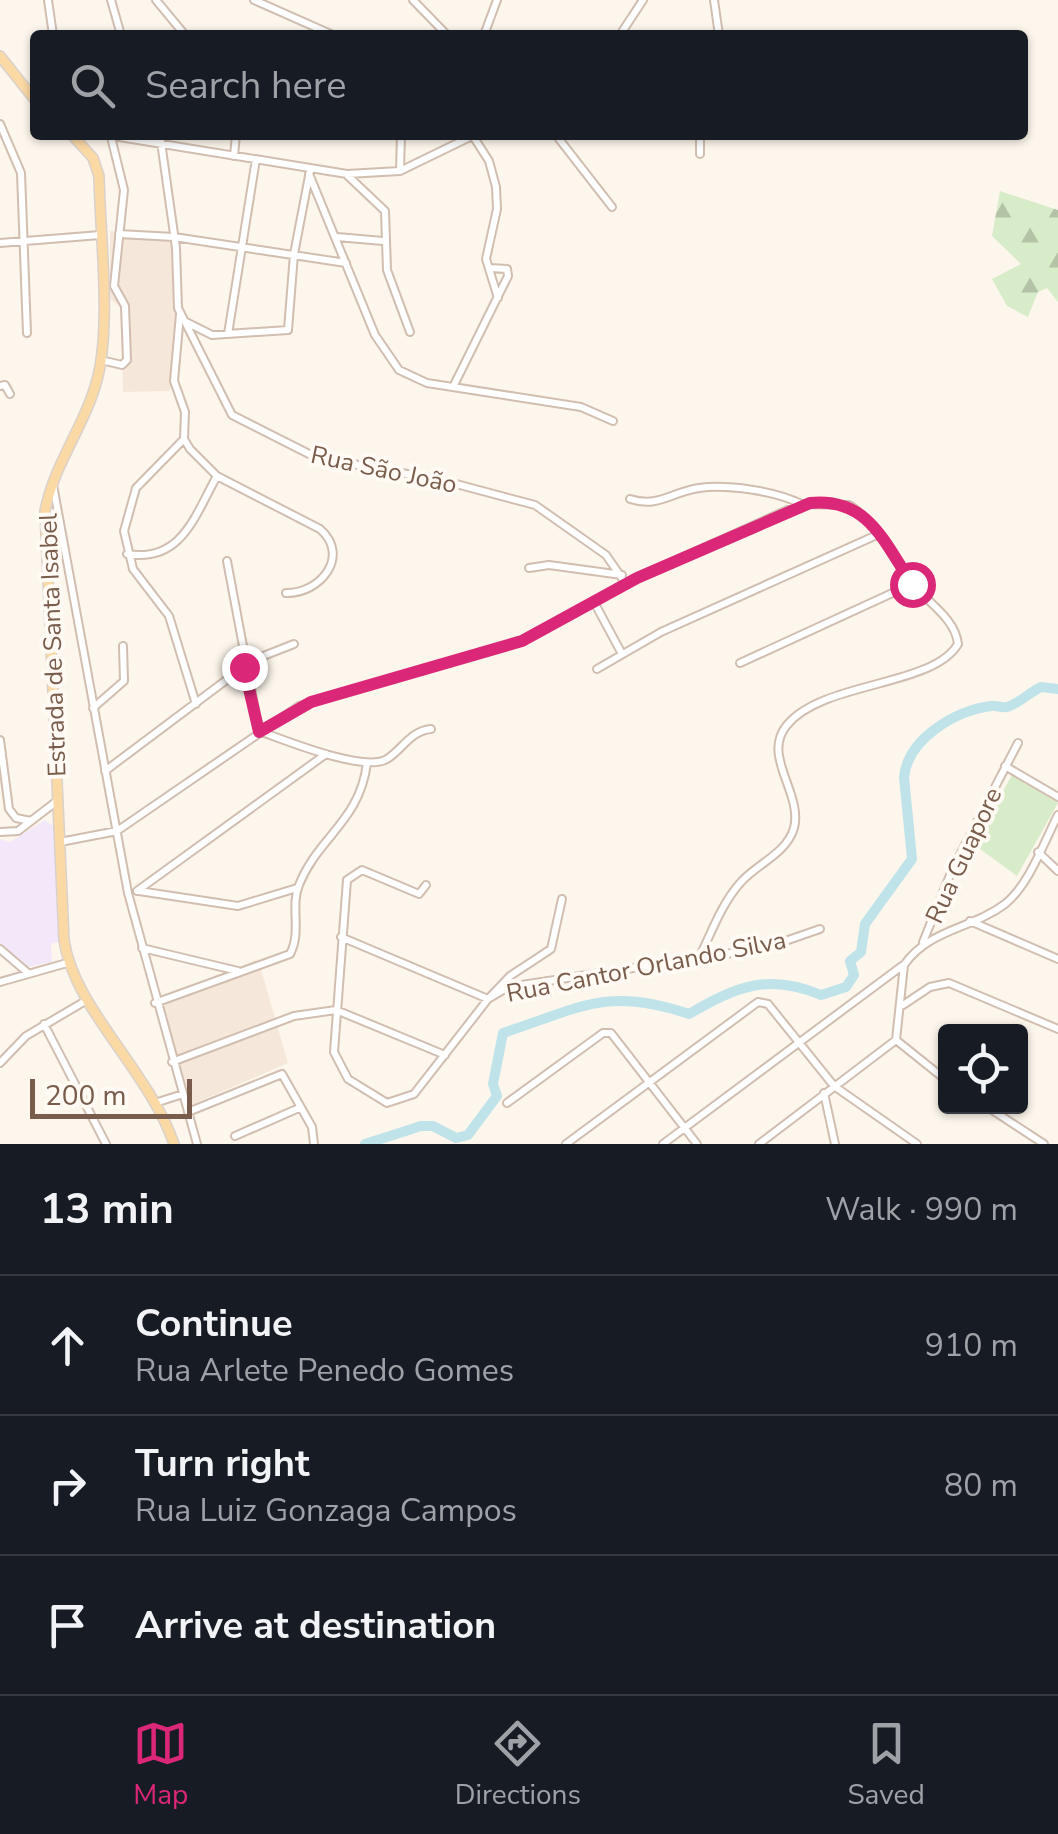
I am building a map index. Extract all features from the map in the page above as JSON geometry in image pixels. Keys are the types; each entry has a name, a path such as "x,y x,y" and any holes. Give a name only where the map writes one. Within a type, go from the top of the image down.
{"main road":[{"path":"1,60 30,94"},
{"name":"Estrada de Santa Isabel","path":"76,140 97,166 100,360 92,398 53,483 45,537 67,962 88,1000 158,1102 174,1144"}],"street":[{"path":"48,0 52,30"},
{"path":"111,0 120,30"},
{"path":"156,0 181,30"},
{"path":"254,0 322,30"},
{"path":"412,0 442,30"},
{"path":"486,30 498,0"},
{"path":"623,30 643,0"},
{"path":"714,0 718,30"},
{"path":"0,124 21,173 27,333"},
{"path":"100,360 122,364 127,360 124,306 114,291 124,190 110,140"},
{"path":"160,140 310,172 346,174 400,171 463,140"},
{"name":"Rua São João","path":"160,140 183,318 222,402 246,426 315,457 445,481 535,505 606,555 626,584"},
{"path":"234,156 236,140"},
{"path":"400,171 402,140"},
{"path":"476,140 489,161 496,187 488,268 498,298"},
{"path":"560,140 612,206"},
{"path":"700,140 700,154"},
{"path":"228,334 256,159"},
{"path":"310,172 375,335 393,364 427,383 581,406 613,422"},
{"path":"286,594 312,590 323,581 331,560 329,538 320,529 217,476 184,439 184,412 174,381 183,318 212,335 288,330 294,254 310,172"},
{"path":"346,174 382,204 387,270 410,332"},
{"path":"119,234 174,237 347,263"},
{"path":"337,238 383,241"},
{"path":"0,243 100,241 116,246"},
{"path":"454,385 508,270 488,268"},
{"path":"101,292 114,291"},
{"path":"0,386 4,385 10,394"},
{"path":"184,439 133,494 124,521 126,554 169,616 196,704"},
{"path":"126,554 157,553 184,537 217,476"},
{"path":"53,483 105,771 142,948 197,1144"},
{"path":"630,499 648,505 686,491 711,488 776,495 801,504"},
{"path":"60,842 117,831 259,732 311,702 522,641 626,584 801,504 830,502 850,506 879,534 912,584 956,633 956,649 924,669 828,700 788,724 778,745 796,810 792,834 727,901 700,956"},
{"path":"596,668 684,621 879,534"},
{"path":"227,561 259,732"},
{"path":"529,568 549,565 622,575"},
{"path":"740,663 912,584"},
{"path":"594,602 622,654"},
{"path":"105,771 244,667 294,644"},
{"path":"94,708 124,681 122,646"},
{"path":"259,732 367,763 387,759 417,733 431,730"},
{"path":"0,740 9,809 16,818 31,821"},
{"name":"Rua Guapore","path":"923,944 952,870 1018,743"},
{"path":"132,892 327,753"},
{"path":"155,1003 290,954 295,943 297,888 358,800 367,763"},
{"name":"Rua Guapore","path":"1005,766 1058,797"},
{"path":"0,832 18,831 57,801"},
{"path":"663,1144 904,965 923,944 1010,899 1058,815"},
{"path":"1038,852 1058,871"},
{"name":"Rua Cantor Orlando Silva","path":"426,884 419,894 368,872 356,871 347,880 334,1052 338,1069 380,1100 393,1104 414,1094 488,999 527,983 773,946 820,929"},
{"path":"132,892 238,906 297,888"},
{"path":"341,937 488,999 510,976 551,950 562,899"},
{"path":"970,921 1058,959"},
{"path":"142,948 240,972"},
{"path":"0,950 29,974"},
{"path":"0,982 67,962"},
{"path":"759,1144 896,1040 904,965"},
{"path":"902,1005 930,987 949,983 1058,1029"},
{"path":"0,1063 44,1024 88,1000"},
{"path":"566,1144 751,1006 764,1002 834,1086 917,1144"},
{"path":"172,1062 294,1016 336,1010 444,1056"},
{"path":"44,1024 106,1144"},
{"path":"507,1103 607,1032 622,1043 697,1144"},
{"path":"896,1040 938,1074"},
{"path":"188,1112 280,1074 287,1078 315,1134 314,1144"},
{"path":"824,1093 832,1143"},
{"path":"158,1102 183,1094"},
{"path":"235,1136 299,1108"},
{"path":"998,1114 1044,1144"}],"shaded area":[{"path":"110,231 171,238 177,321 170,391 123,392 121,308 105,294 110,282"},
{"path":"45,820 56,828 59,942 51,944 52,962 28,967 0,944 0,839 10,842"},
{"path":"258,959 288,1063 191,1105 172,1067 155,1003"}],"green space":[{"path":"1000,191 1058,210 1058,302 1047,288 1038,292 1028,317 1007,306 992,279 1021,264 992,236"},
{"path":"1012,775 1058,803 1017,876 973,844"}],"waterway":[{"path":"365,1144 421,1126 433,1126 456,1138 468,1135 497,1096 493,1084 503,1033 574,1009 614,1001 689,1014 723,996 754,986 785,985 821,995 846,987 854,975 850,961 861,952 865,924 912,859 904,777 914,751 935,729 962,714 991,706 1011,706 1041,687 1058,689"}],"route":[{"path":"244,667 259,732 299,706 522,641 637,578 801,504 838,503 860,512 912,584"}]}
